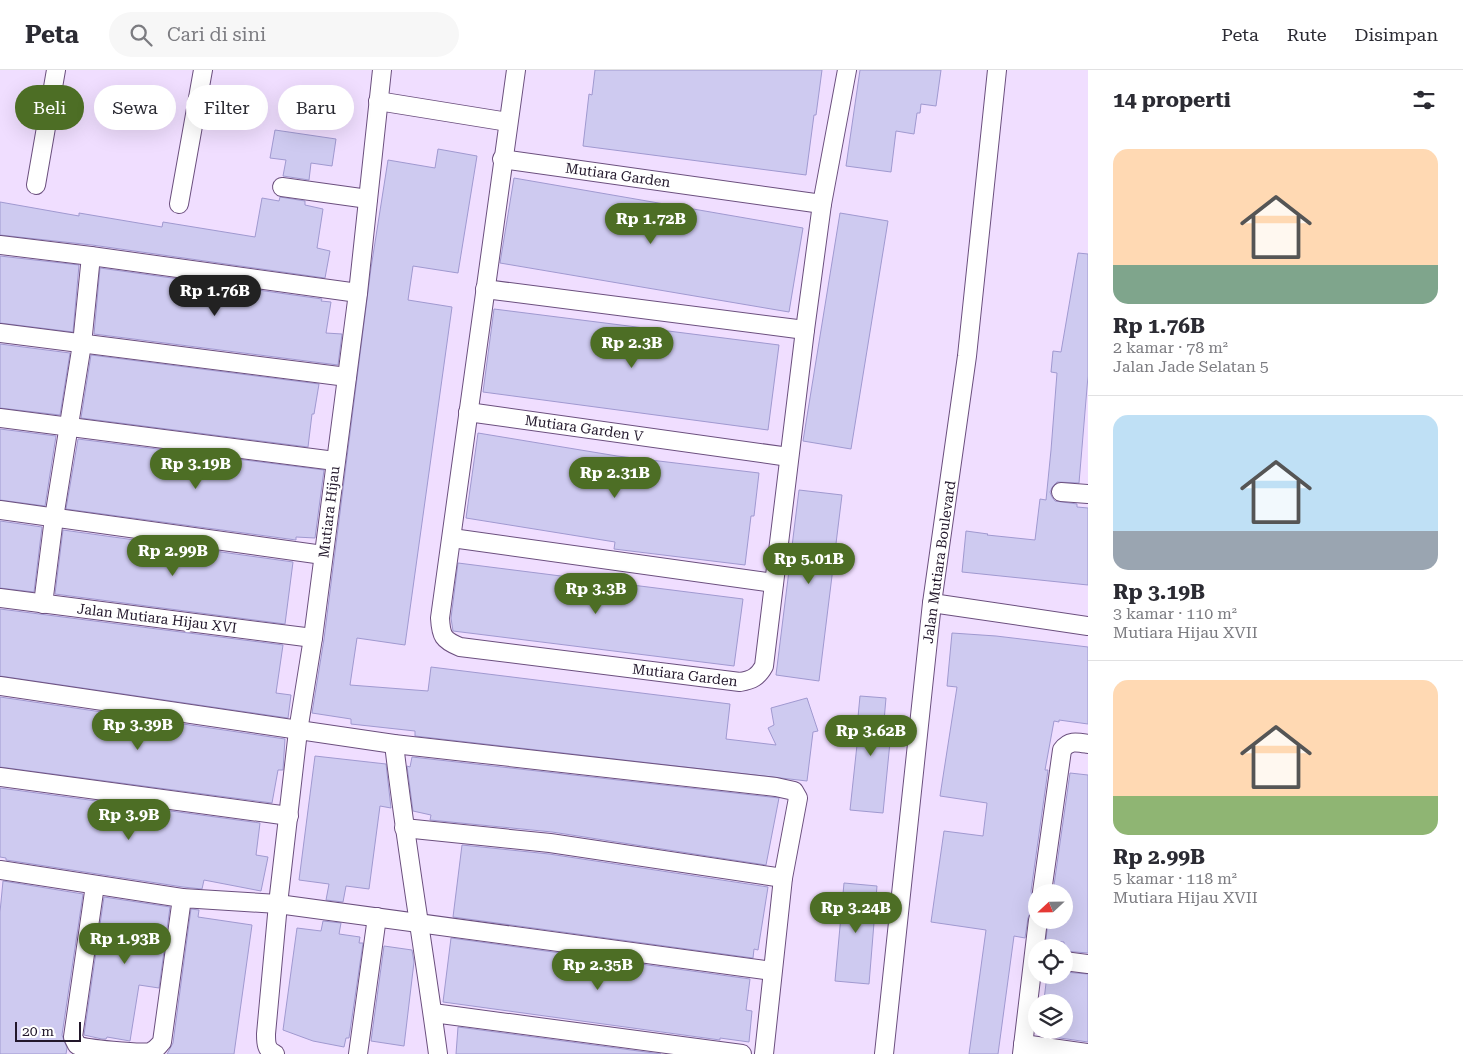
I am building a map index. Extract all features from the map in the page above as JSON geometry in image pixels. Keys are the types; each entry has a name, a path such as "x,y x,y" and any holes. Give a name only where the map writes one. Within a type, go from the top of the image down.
{"street":[{"path":"36,185 56,70"},
{"path":"179,204 203,70"},
{"name":"Mutiara Hijau","path":"275,1054 269,1051 266,1034 278,904 298,731 313,638 358,293 382,70"},
{"name":"Mutiara Garden","path":"516,70 502,159 440,618 441,631 447,640 460,647 740,682 754,679 760,674 764,666 822,204 847,70"},
{"name":"Jalan Mutiara Boulevard","path":"884,1054 932,603 967,356 997,70"},
{"path":"378,101 508,122"},
{"name":"Mutiara Garden","path":"502,159 822,204"},
{"path":"282,187 368,199"},
{"path":"0,246 91,256 358,293"},
{"path":"43,604 54,518 82,344 91,256"},
{"path":"485,289 805,330"},
{"path":"0,333 347,377"},
{"name":"Mutiara Garden V","path":"468,412 789,457"},
{"path":"0,418 335,461"},
{"path":"1061,492 1088,494"},
{"path":"0,510 323,555"},
{"path":"452,538 774,583"},
{"name":"Jalan Mutiara Hijau XVI","path":"0,598 313,638"},
{"path":"932,603 1088,626"},
{"path":"0,686 394,744 776,787 794,791 798,798 783,878 764,1054"},
{"path":"1043,884 1062,750 1073,742 1088,744"},
{"path":"394,744 404,828 420,924 438,1054"},
{"path":"0,776 289,816"},
{"path":"404,828 550,843 783,878"},
{"path":"0,876 0,870 182,898 278,904 772,971"},
{"path":"96,885 73,1037 79,1046 87,1048 147,1053 157,1048 162,1042 182,898"},
{"path":"358,1054 377,917"},
{"path":"1073,962 1088,964"},
{"path":"1031,984 1023,1049 1088,1053"},
{"path":"433,1013 742,1054"}],"building":[{"path":"595,70 822,70 806,175 583,146 589,94 592,95"},
{"path":"860,70 941,70 936,106 921,104 920,113 917,113 914,134 896,131 891,172 846,166"},
{"path":"275,130 336,139 332,166 311,163 309,180 283,176 286,160 270,158"},
{"path":"438,149 477,156 458,273 413,266 408,300 452,307 405,645 357,638 350,685 428,691 431,667 730,704 726,739 776,745 768,728 774,725 771,708 807,698 818,731 813,732 807,781 415,736 415,731 351,724 351,719 312,713 324,639 371,268 388,160 435,168"},
{"path":"514,178 803,228 789,312 500,263"},
{"path":"280,197 305,201 305,205 323,209 317,248 330,251 325,278 92,245 0,235 0,202 79,216 79,213 162,227 163,222 255,237 262,198 279,201"},
{"path":"840,213 888,221 851,449 803,441"},
{"path":"1078,253 1088,254 1088,376 1079,483 1057,482 1050,492 1055,501 1077,504 1077,507 1088,508 1088,585 962,572 966,531 1035,540 1040,499 1046,500 1051,450 1057,373 1051,372 1053,351 1061,352"},
{"path":"0,256 79,265 73,332 0,323"},
{"path":"100,268 322,299 321,301 331,302 326,333 342,334 338,365 94,334"},
{"path":"494,309 779,345 768,430 483,392"},
{"path":"0,344 70,353 60,415 0,408"},
{"path":"91,355 319,384 314,414 312,414 308,447 81,418"},
{"path":"0,429 56,436 45,506 0,500"},
{"path":"478,433 617,456 759,473 754,516 751,516 745,565 614,549 615,542 466,518"},
{"path":"78,439 324,470 315,538 296,537 296,540 66,509"},
{"path":"799,490 842,495 819,681 776,675"},
{"path":"0,521 42,527 34,592 0,588"},
{"path":"63,530 293,562 285,624 55,594"},
{"path":"458,563 743,599 734,666 453,631 451,618"},
{"path":"0,609 283,645 276,693 291,695 288,718 0,676"},
{"path":"952,633 996,636 1088,647 1088,724 1054,721 1045,770 1048,770 1032,884 1028,884 1028,918 1025,938 1014,936 998,1054 969,1054 986,930 931,922 944,831 983,836 987,803 940,796 957,687 947,686"},
{"path":"860,696 886,698 884,721 892,722 883,813 850,810 860,717 858,717"},
{"path":"0,697 285,739 283,770 278,770 272,803 0,767"},
{"path":"315,756 386,764 391,808 380,806 369,889 346,886 343,902 326,900 329,884 299,880"},
{"path":"412,757 779,798 766,865 552,832 430,820 431,815 413,811 407,766 410,767"},
{"path":"1070,773 1088,775 1088,953 1073,952 1073,939 1046,939 1047,929 1073,929 1073,884 1054,884"},
{"path":"0,788 260,823 256,855 268,857 261,891 204,880 202,889 183,887 6,860 6,858 0,857"},
{"path":"462,845 549,854 768,887 758,950 754,949 753,958 453,917"},
{"path":"3,881 83,894 62,1035 67,1048 66,1054 0,1054 0,912"},
{"path":"844,883 877,886 869,984 835,981"},
{"path":"104,897 170,907 159,988 139,985 130,1041 107,1037 102,1039 84,1035"},
{"path":"191,909 199,910 198,917 252,925 234,1054 167,1054 173,1043"},
{"path":"323,921 341,923 339,934 360,937 359,943 363,943 349,1038 346,1038 344,1047 313,1041 283,1030 297,928 321,931"},
{"path":"451,938 750,979 746,1010 752,1011 749,1042 720,1038 720,1040 443,1002"},
{"path":"384,946 412,950 414,962 404,1046 371,1041"},
{"path":"1073,973 1088,974 1088,1042 1067,1039 1073,1039 1073,994 1045,994 1046,984 1073,984"},
{"path":"458,1027 661,1054 456,1054"}]}
